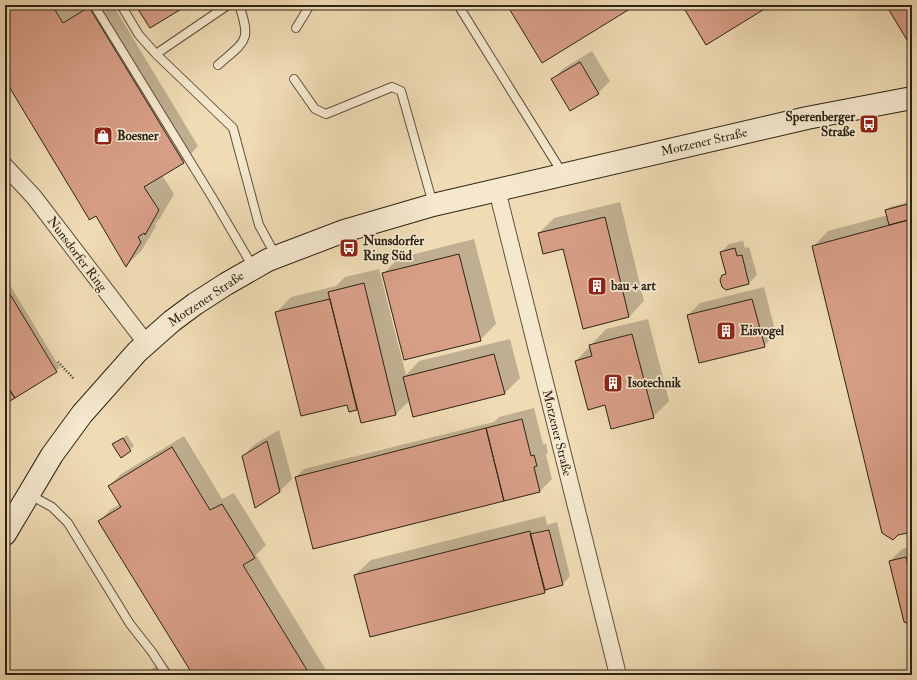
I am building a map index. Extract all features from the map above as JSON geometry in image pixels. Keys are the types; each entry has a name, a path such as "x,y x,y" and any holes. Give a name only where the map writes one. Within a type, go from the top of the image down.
{"street":[{"name":"Motzener Straße","path":"5,534 52,455 82,414 146,343 200,300 254,268 276,257 344,231 434,205 829,113 912,98"},
{"name":"Nunsdorfer Ring","path":"5,166 34,197 146,343"},
{"name":"Motzener Straße","path":"497,190 618,675"}],"lane":[{"path":"94,5 254,268"},
{"path":"121,5 139,35 156,54 233,128 259,225 276,257"},
{"path":"156,54 228,5"},
{"path":"218,65 244,42 247,26 239,5"},
{"path":"296,28 310,5"},
{"path":"458,5 564,175"},
{"path":"294,79 315,109 326,114 392,87 401,91 434,205"},
{"path":"28,494 52,507 65,520 130,624 167,675"}],"path":[{"path":"58,362 74,379"}],"building":[{"name":"Boesner","path":"5,5 52,5 63,23 89,7 184,163 144,187 159,210 145,235 144,233 138,237 141,242 126,267 96,216 89,220 5,80"},
{"path":"188,5 150,28 136,6"},
{"path":"507,5 632,5 633,7 542,63"},
{"path":"682,5 771,5 706,45"},
{"path":"886,5 912,5 912,37 907,40"},
{"path":"580,62 599,94 570,111 551,79"},
{"path":"912,203 912,219 889,225 885,210"},
{"name":"bau + art","path":"605,217 629,317 583,329 563,249 543,254 538,233"},
{"path":"912,219 912,532 898,535 893,540 882,533 812,246"},
{"path":"735,248 737,256 742,255 749,284 726,290 722,287 720,280 722,275 726,274 720,252"},
{"path":"459,254 481,341 404,360 382,273"},
{"path":"364,283 396,415 361,423 328,292"},
{"path":"5,286 57,372 15,398 5,383"},
{"path":"330,299 357,410 349,412 347,405 301,416 275,312"},
{"name":"Eisvogel","path":"752,299 765,347 699,363 687,315"},
{"name":"Isotechnik","path":"632,334 654,418 611,429 605,405 588,410 575,361 592,356 589,345"},
{"path":"494,354 505,394 413,417 403,377"},
{"path":"5,383 15,398 5,404"},
{"path":"522,419 531,456 534,455 537,466 534,467 540,492 504,501 486,428"},
{"path":"486,428 504,501 313,549 295,477"},
{"path":"123,438 131,451 121,458 112,444"},
{"path":"267,441 280,492 255,508 242,456"},
{"path":"172,447 210,510 222,504 255,558 243,565 310,675 193,675 98,521 121,507 108,486"},
{"path":"549,530 563,585 545,590 530,534"},
{"path":"530,531 545,593 370,637 354,575"},
{"path":"906,557 912,583 912,625 904,622 889,561"}],"place":[{"name":"Sperenberger Straße","path":"869,124"},
{"name":"Boesner","path":"103,136"},
{"name":"Nunsdorfer Ring Süd","path":"349,248"},
{"name":"bau + art","path":"597,286"},
{"name":"Eisvogel","path":"726,331"},
{"name":"Isotechnik","path":"613,383"}]}
